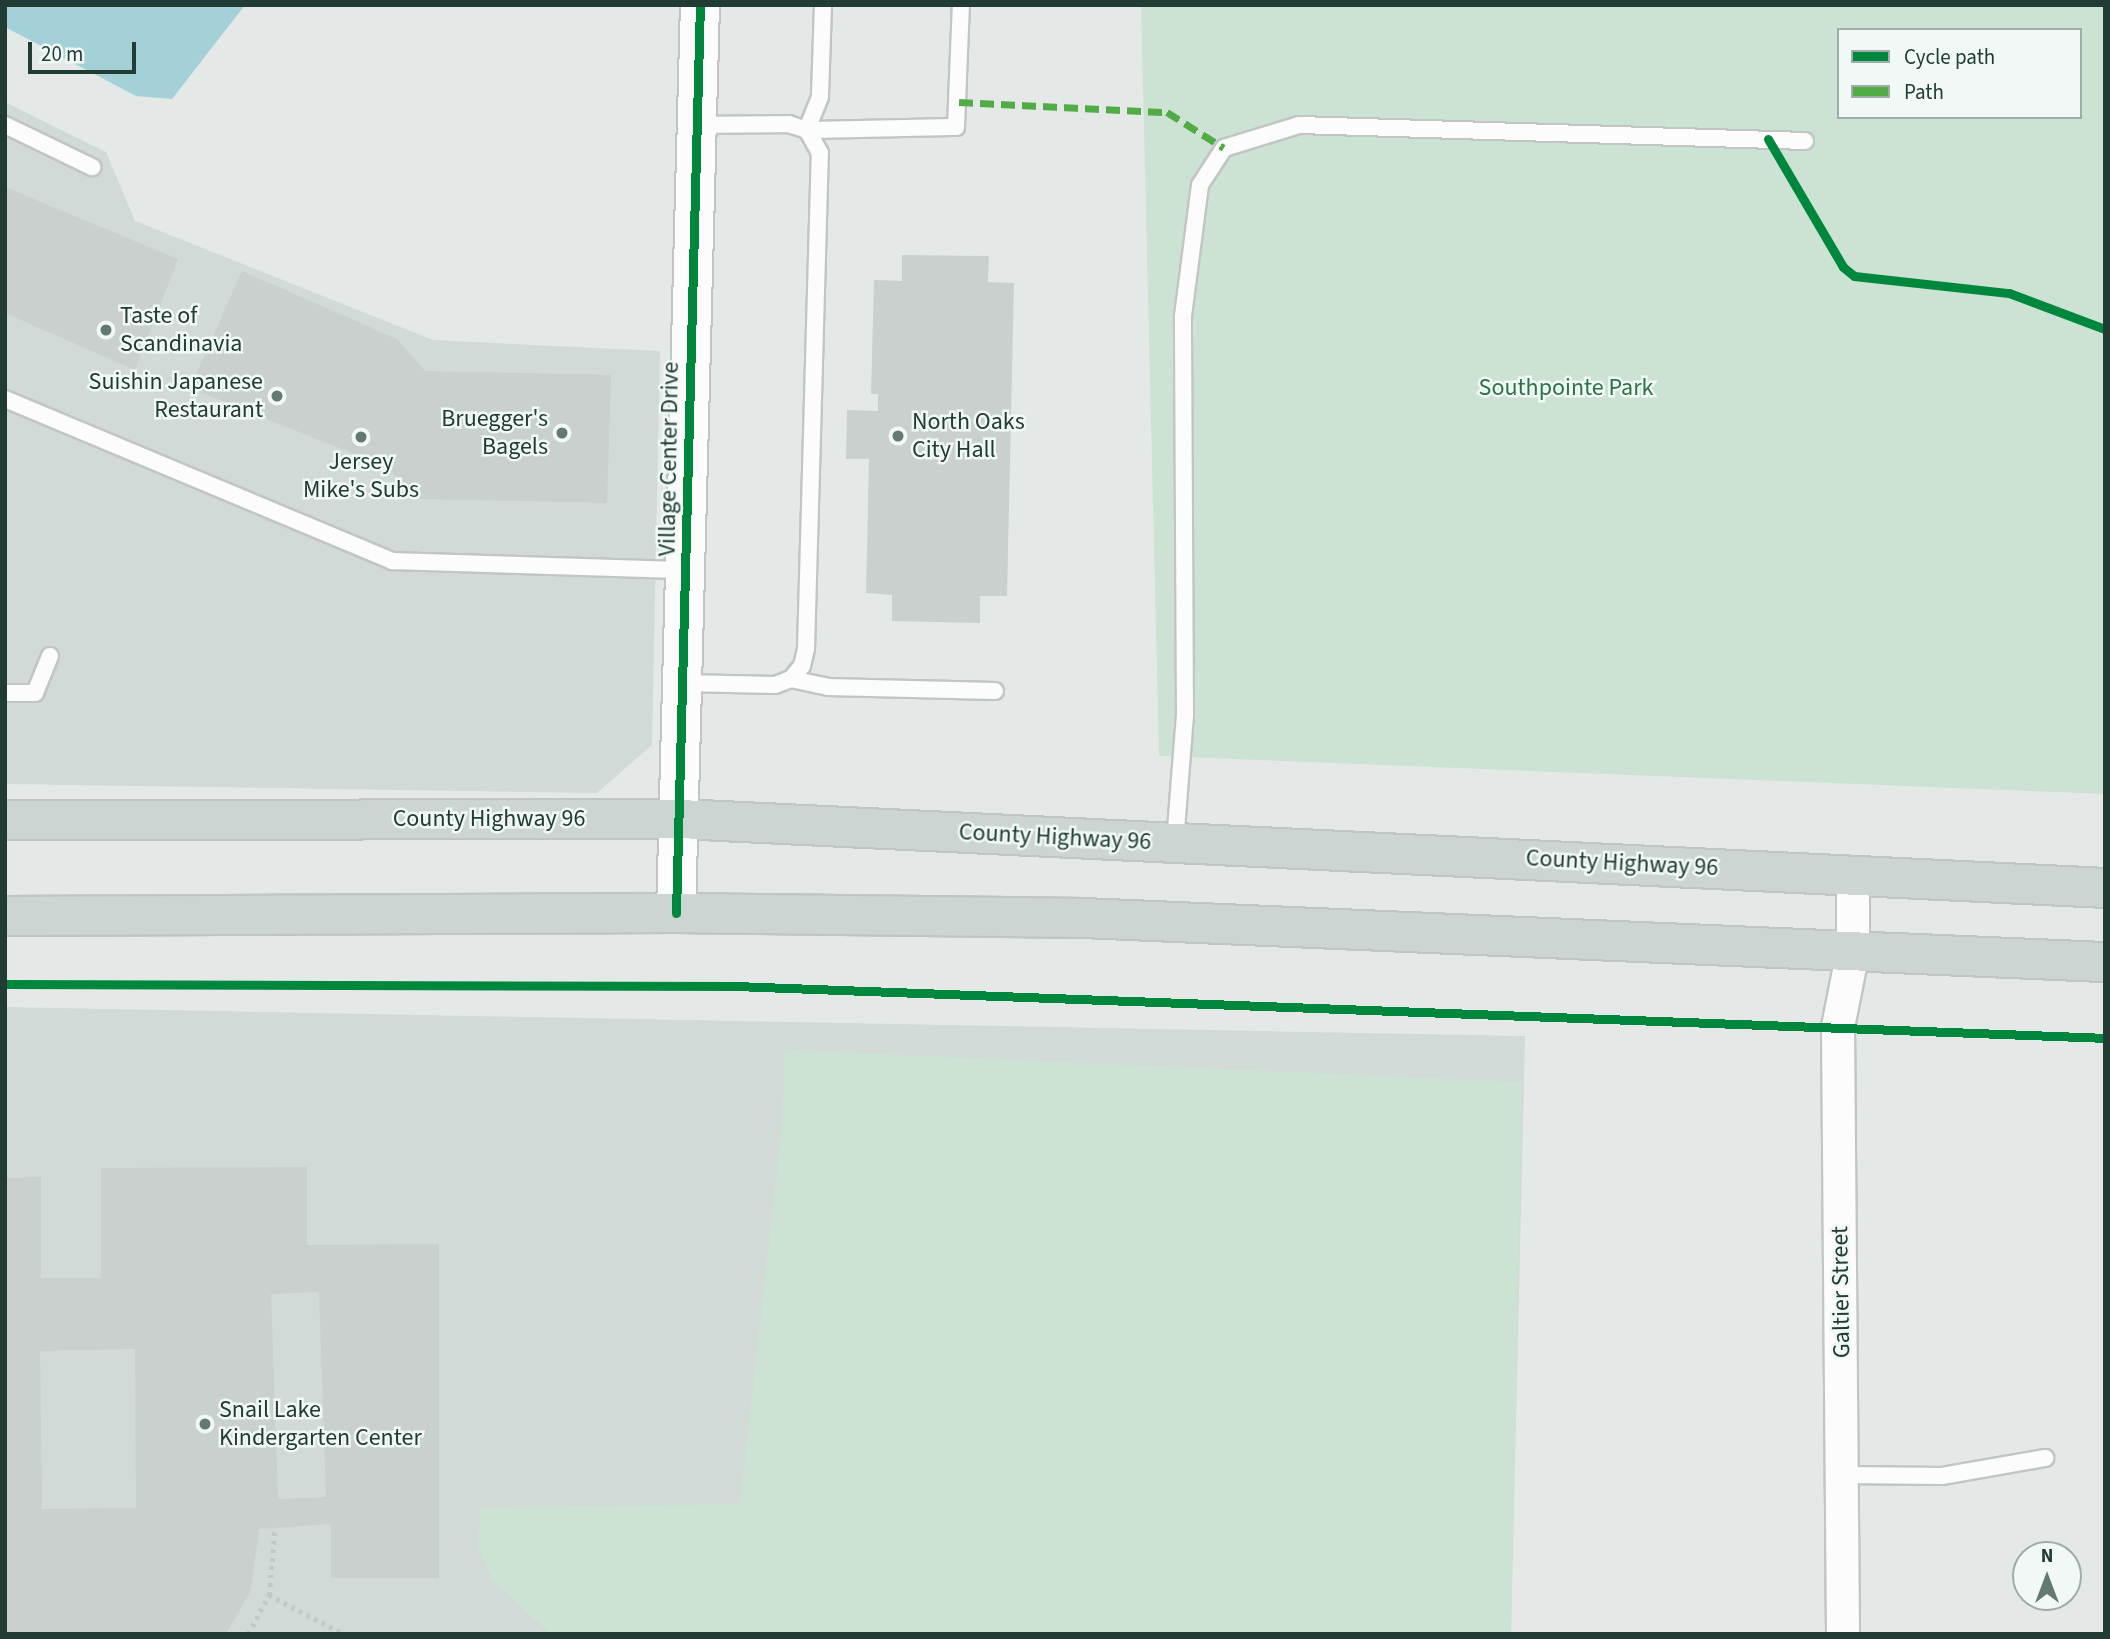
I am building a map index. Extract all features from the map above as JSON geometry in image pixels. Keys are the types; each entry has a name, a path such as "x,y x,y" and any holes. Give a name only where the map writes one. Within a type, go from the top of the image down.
{"main road":[{"name":"County Highway 96","path":"5,820 680,819 2105,888"},
{"path":"5,916 676,913 1083,918 2105,962"}],"street":[{"name":"Village Center Drive","path":"676,913 700,5"},
{"name":"Galtier Street","path":"1843,1634 1838,1027 1853,951 1853,875"}],"lane":[{"path":"807,130 820,97 823,5"},
{"path":"696,125 789,124 807,130 956,127 961,5"},
{"path":"5,125 92,167"},
{"path":"1175,842 1185,715 1183,316 1200,185 1224,148 1299,125 1805,141"},
{"path":"683,683 775,685 791,679 802,666 807,621 820,153 807,130"},
{"path":"5,398 392,561 686,570"},
{"path":"5,693 35,693 50,656"},
{"path":"791,679 828,687 995,691"},
{"path":"1843,1475 1942,1476 2045,1458"}],"path":[{"path":"248,1634 269,1595 275,1528"},
{"path":"269,1595 344,1634"}],"shaded area":[{"path":"5,102 106,152 135,221 433,340 660,351 652,745 597,793 5,784"},
{"path":"5,1007 1525,1036 1511,1634 5,1634"}],"green space":[{"name":"Southpointe Park","path":"1141,5 2105,5 2105,794 1159,756"},
{"path":"785,1050 1522,1082 1511,1634 551,1634 493,1581 478,1547 480,1508 740,1504 782,1125"}],"water":[{"path":"5,5 245,5 172,99 136,96 5,27"}],"building":[{"path":"5,187 178,259 135,370 5,313"},
{"path":"902,255 989,256 988,282 1014,283 1007,596 980,596 980,623 892,621 892,595 866,593 869,459 846,459 847,410 878,411 878,394 871,394 874,280 902,281"},
{"path":"242,271 397,339 425,371 611,375 607,503 421,499 384,466 190,388"},
{"name":"Snail Lake Kindergarten Center","path":"307,1167 307,1245 439,1244 439,1578 331,1578 331,1524 259,1529 251,1590 226,1634 5,1634 5,1178 41,1177 41,1278 101,1278 101,1168","holes":["319,1292 326,1497 278,1499 271,1294","135,1349 136,1508 42,1509 40,1351"]}],"marked path":[{"path":"959,102 1167,112 1224,148"}],"cycle path":[{"path":"676,913 700,5"},
{"path":"1768,139 1843,267 1854,276 2009,293 2105,329"},
{"path":"5,984 735,986 2105,1038"}],"place":[{"name":"Taste of Scandinavia","path":"106,330"},
{"name":"Suishin Japanese Restaurant","path":"277,396"},
{"name":"Bruegger's Bagels","path":"562,433"},
{"name":"North Oaks City Hall","path":"898,436"},
{"name":"Jersey Mike's Subs","path":"361,437"},
{"name":"Snail Lake Kindergarten Center","path":"205,1424"}]}
